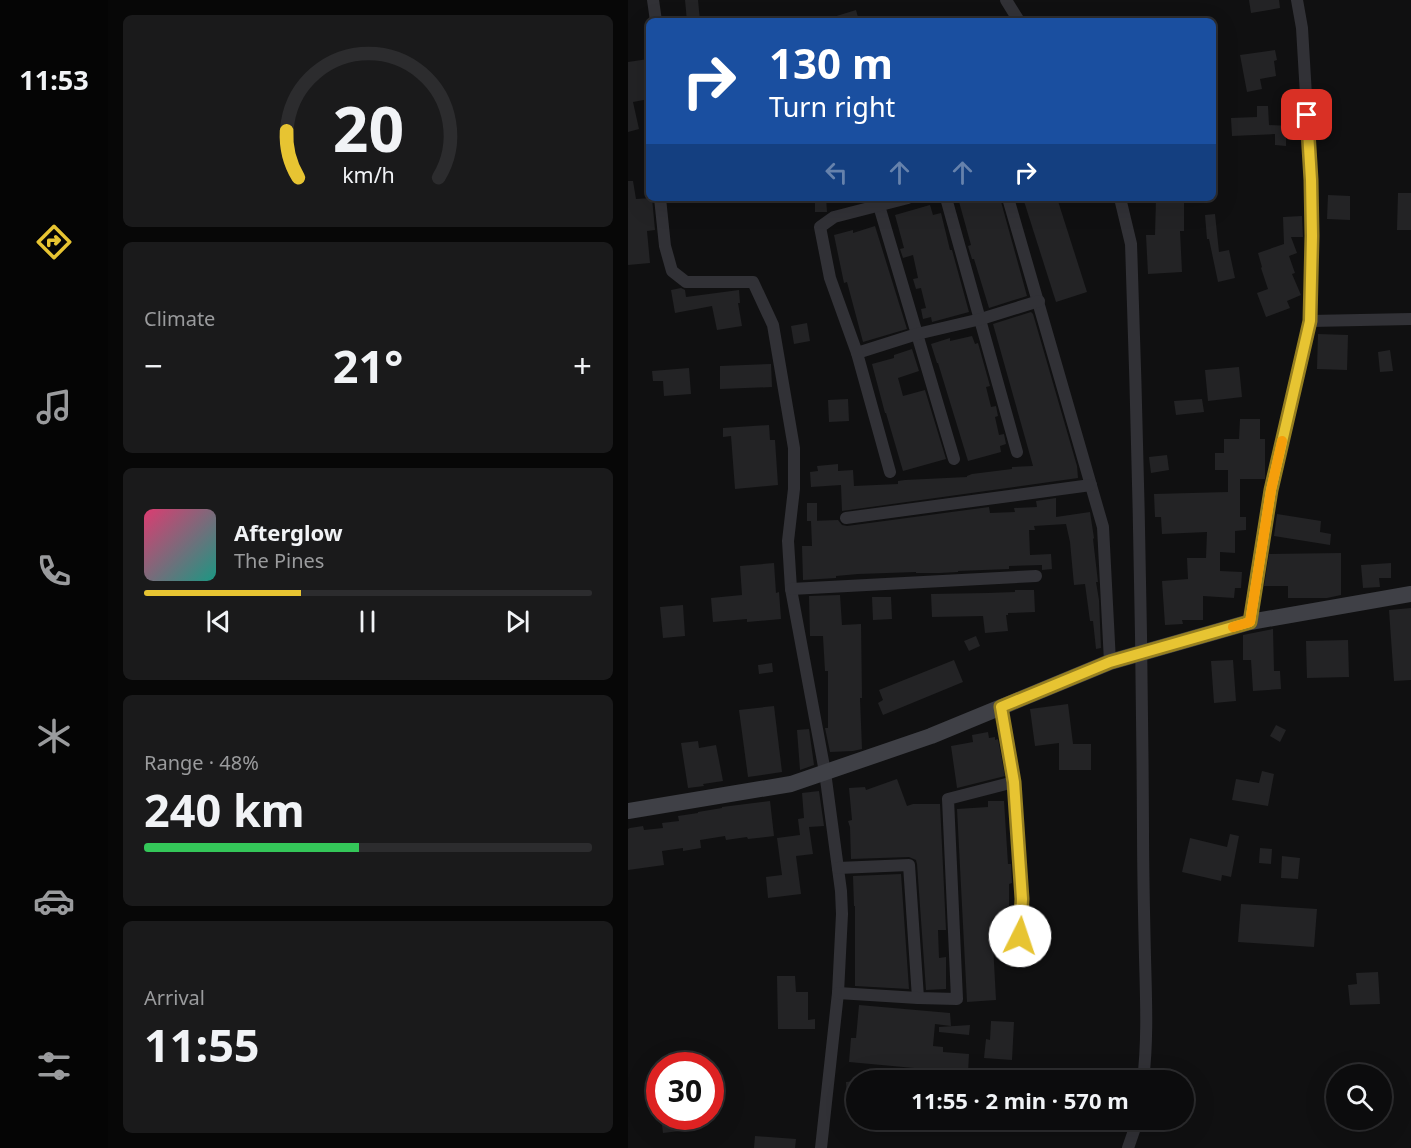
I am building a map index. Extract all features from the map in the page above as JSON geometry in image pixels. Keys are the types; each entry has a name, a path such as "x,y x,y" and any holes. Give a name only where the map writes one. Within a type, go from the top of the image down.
{"street":[{"path":"653,0 656,18"},
{"path":"1006,0 1017,18"},
{"path":"1250,622 1271,490 1310,321 1311,180 1302,28 1297,0"},
{"path":"660,201 665,246 672,271 686,282 753,282 773,325 794,448 794,489 788,540 791,589 825,772 842,914 838,993 821,1148"},
{"path":"890,472 857,354 830,278 820,227 834,217 878,201 954,459"},
{"path":"947,201 1017,452"},
{"path":"1009,201 1103,527 1110,662"},
{"path":"1121,201 1131,244 1142,654 1146,998 1144,1070"},
{"path":"857,354 917,334 981,319 1039,301"},
{"path":"1310,321 1411,319"},
{"path":"846,518 1091,485"},
{"path":"791,589 1036,576"},
{"path":"629,812 790,784 931,736 1110,662 1250,622 1411,594"},
{"path":"1001,707 1014,782 1022,899 1020,936"},
{"path":"838,993 957,999 948,799 1014,782"},
{"path":"838,868 909,865 918,998"},
{"path":"1128,1148 1134,1130"}],"building":[{"path":"685,0 698,0 700,18 687,18"},
{"path":"1249,0 1279,0 1280,8 1251,13"},
{"path":"856,10 858,18 830,18"},
{"path":"1275,50 1276,76 1260,79 1262,89 1247,92 1240,55"},
{"path":"646,59 646,100 633,102 639,129 628,132 628,62"},
{"path":"1257,106 1268,106 1269,125 1291,126 1291,133 1286,134 1286,146 1275,145 1275,134 1232,136 1231,118 1257,117"},
{"path":"628,181 633,181 636,199 646,198 646,201 652,201 655,230 647,231 650,263 628,265"},
{"path":"1398,193 1411,193 1411,230 1397,230"},
{"path":"1328,195 1350,196 1350,220 1327,219"},
{"path":"815,201 826,201 827,212 815,212"},
{"path":"959,201 1001,201 1027,296 989,308 968,246 971,245"},
{"path":"1024,201 1058,201 1087,292 1056,302"},
{"path":"1156,201 1184,201 1184,231 1180,231 1182,272 1148,274 1146,235 1155,235"},
{"path":"930,205 933,215 941,213 969,312 932,322 931,317 923,319 921,309 926,308 921,288 916,289 913,279 918,278 913,255 903,258 900,249 904,248 895,215"},
{"path":"1215,214 1219,252 1229,250 1235,278 1218,282 1209,239 1207,239 1205,215"},
{"path":"1302,216 1303,237 1291,237 1297,253 1289,256 1295,273 1292,274 1301,295 1287,301 1290,308 1266,317 1257,293 1268,289 1258,253 1284,244 1283,217"},
{"path":"875,226 907,329 863,342 847,282 844,283 834,235 853,230 853,233"},
{"path":"681,288 685,290 686,297 739,290 740,303 738,303 742,326 717,330 712,306 675,313 671,290"},
{"path":"1031,312 1077,466 1078,478 842,511 841,485 811,487 810,472 818,471 817,466 838,464 838,471 853,470 854,486 898,484 898,481 905,480 967,477 972,474 1012,469 1012,467 1033,466 993,324"},
{"path":"807,323 810,341 794,344 791,326"},
{"path":"1318,334 1348,335 1347,370 1317,369"},
{"path":"972,336 975,344 978,343 990,386 986,387 991,407 996,406 998,416 995,417 999,435 1004,434 1006,444 1000,446 1001,452 968,461 931,344 950,338 950,341"},
{"path":"912,349 919,371 898,378 903,396 925,390 946,459 903,471 872,364 894,358 894,355"},
{"path":"1390,350 1393,371 1380,372 1378,352"},
{"path":"771,364 772,387 720,389 720,366"},
{"path":"1239,367 1242,397 1208,401 1205,370"},
{"path":"689,368 691,394 664,396 663,381 653,381 652,371"},
{"path":"848,399 849,421 829,422 828,400"},
{"path":"1202,399 1204,412 1176,415 1174,401"},
{"path":"1240,419 1260,419 1260,439 1265,439 1265,479 1240,479 1240,517 1246,517 1246,530 1235,531 1235,553 1220,552 1220,571 1242,572 1241,588 1235,588 1234,598 1203,596 1203,620 1182,620 1183,624 1165,625 1162,581 1188,579 1187,558 1206,558 1207,532 1162,534 1161,517 1155,517 1154,494 1228,492 1228,470 1215,470 1215,453 1224,453 1224,439 1239,439"},
{"path":"769,425 770,440 775,440 778,485 735,489 731,436 723,437 723,428"},
{"path":"1167,455 1169,470 1151,473 1149,457"},
{"path":"1056,498 1056,517 1090,512 1098,582 1096,582 1101,648 1096,649 1085,584 1074,585 1066,524 1034,526 1035,530 1029,530 1030,555 1051,554 1052,569 1042,570 1042,565 1009,566 1009,569 858,574 803,580 802,546 812,546 811,521 838,520 842,525 847,526 989,507 990,513 1015,512 1014,508 1037,507 1036,501"},
{"path":"807,503 817,503 817,521 807,521"},
{"path":"1277,514 1321,521 1320,532 1331,534 1330,545 1274,536"},
{"path":"1341,553 1341,595 1327,598 1288,598 1288,586 1264,586 1269,554"},
{"path":"774,563 781,619 713,622 711,598 742,595 740,566"},
{"path":"1391,563 1391,578 1379,578 1380,587 1363,588 1361,565"},
{"path":"1015,590 1034,590 1035,612 1008,613 1006,615 1008,631 985,633 983,616 932,617 931,594 1015,592"},
{"path":"840,595 842,625 861,624 862,749 830,752 825,728 828,728 828,671 825,671 823,636 810,636 809,596"},
{"path":"872,597 891,597 892,619 873,620"},
{"path":"683,605 685,636 663,638 660,607"},
{"path":"1411,608 1411,680 1394,681 1389,610"},
{"path":"1273,629 1274,671 1280,671 1281,689 1253,691 1251,660 1243,660 1243,635"},
{"path":"976,636 980,646 969,651 964,641"},
{"path":"1348,640 1349,677 1307,678 1306,641"},
{"path":"954,660 963,682 883,715 878,703 883,700 879,690"},
{"path":"1233,660 1236,701 1214,703 1211,661"},
{"path":"772,663 773,672 759,674 758,665"},
{"path":"1068,704 1073,744 1091,744 1091,770 1059,770 1059,743 1035,746 1030,709"},
{"path":"774,706 782,772 748,777 739,710"},
{"path":"1276,725 1286,730 1280,742 1270,736"},
{"path":"809,729 814,765 800,770 797,730"},
{"path":"988,732 989,738 998,739 1005,776 957,788 951,746 973,742 972,735"},
{"path":"698,741 699,748 716,745 723,781 688,788 681,743"},
{"path":"1262,771 1274,774 1268,806 1232,800 1236,779 1259,783"},
{"path":"897,779 907,806 940,804 946,930 938,930 939,958 946,957 946,989 926,990 916,860 909,857 851,859 848,821 852,820 849,788 865,787 866,790"},
{"path":"819,791 824,826 809,827 813,854 796,856 801,894 768,898 766,877 782,875 777,838 800,835 798,819 804,818 802,793"},
{"path":"770,801 774,836 726,840 725,836 700,840 701,848 662,851 664,865 628,870 628,829 630,828 643,826 644,830 663,828 662,823 679,821 678,816 722,807"},
{"path":"988,801 1004,801 1008,864 1011,864 1012,883 1009,884 1009,944 993,944 996,1000 967,1002 957,809 988,807"},
{"path":"1230,834 1239,836 1231,877 1222,875 1221,881 1182,872 1190,838 1227,847"},
{"path":"1260,848 1272,849 1271,864 1259,863"},
{"path":"1282,856 1300,858 1298,879 1281,878"},
{"path":"901,874 909,989 855,986 853,876"},
{"path":"1241,904 1317,909 1314,947 1238,942"},
{"path":"1378,972 1380,1004 1350,1005 1348,985 1357,984 1356,973"},
{"path":"777,976 795,976 796,992 808,992 808,1020 815,1019 815,1029 778,1029"},
{"path":"859,1005 950,1013 951,1026 935,1024 933,1046 943,1047 943,1052 969,1054 968,1070 925,1070 849,1062 851,1038 856,1038"},
{"path":"991,1021 1014,1022 1012,1060 984,1058 986,1039 990,1040"},
{"path":"970,1025 969,1035 939,1032 939,1027"},
{"path":"663,1130 688,1130 663,1133"},
{"path":"755,1136 796,1139 795,1148 754,1148"}],"slow traffic":[{"path":"1233,627 1250,622 1271,490 1282,441"}],"route":[{"path":"1020,936 1022,899 1014,782 1001,707 1110,662 1250,622 1271,490 1310,321 1312,236 1307,115"}]}
